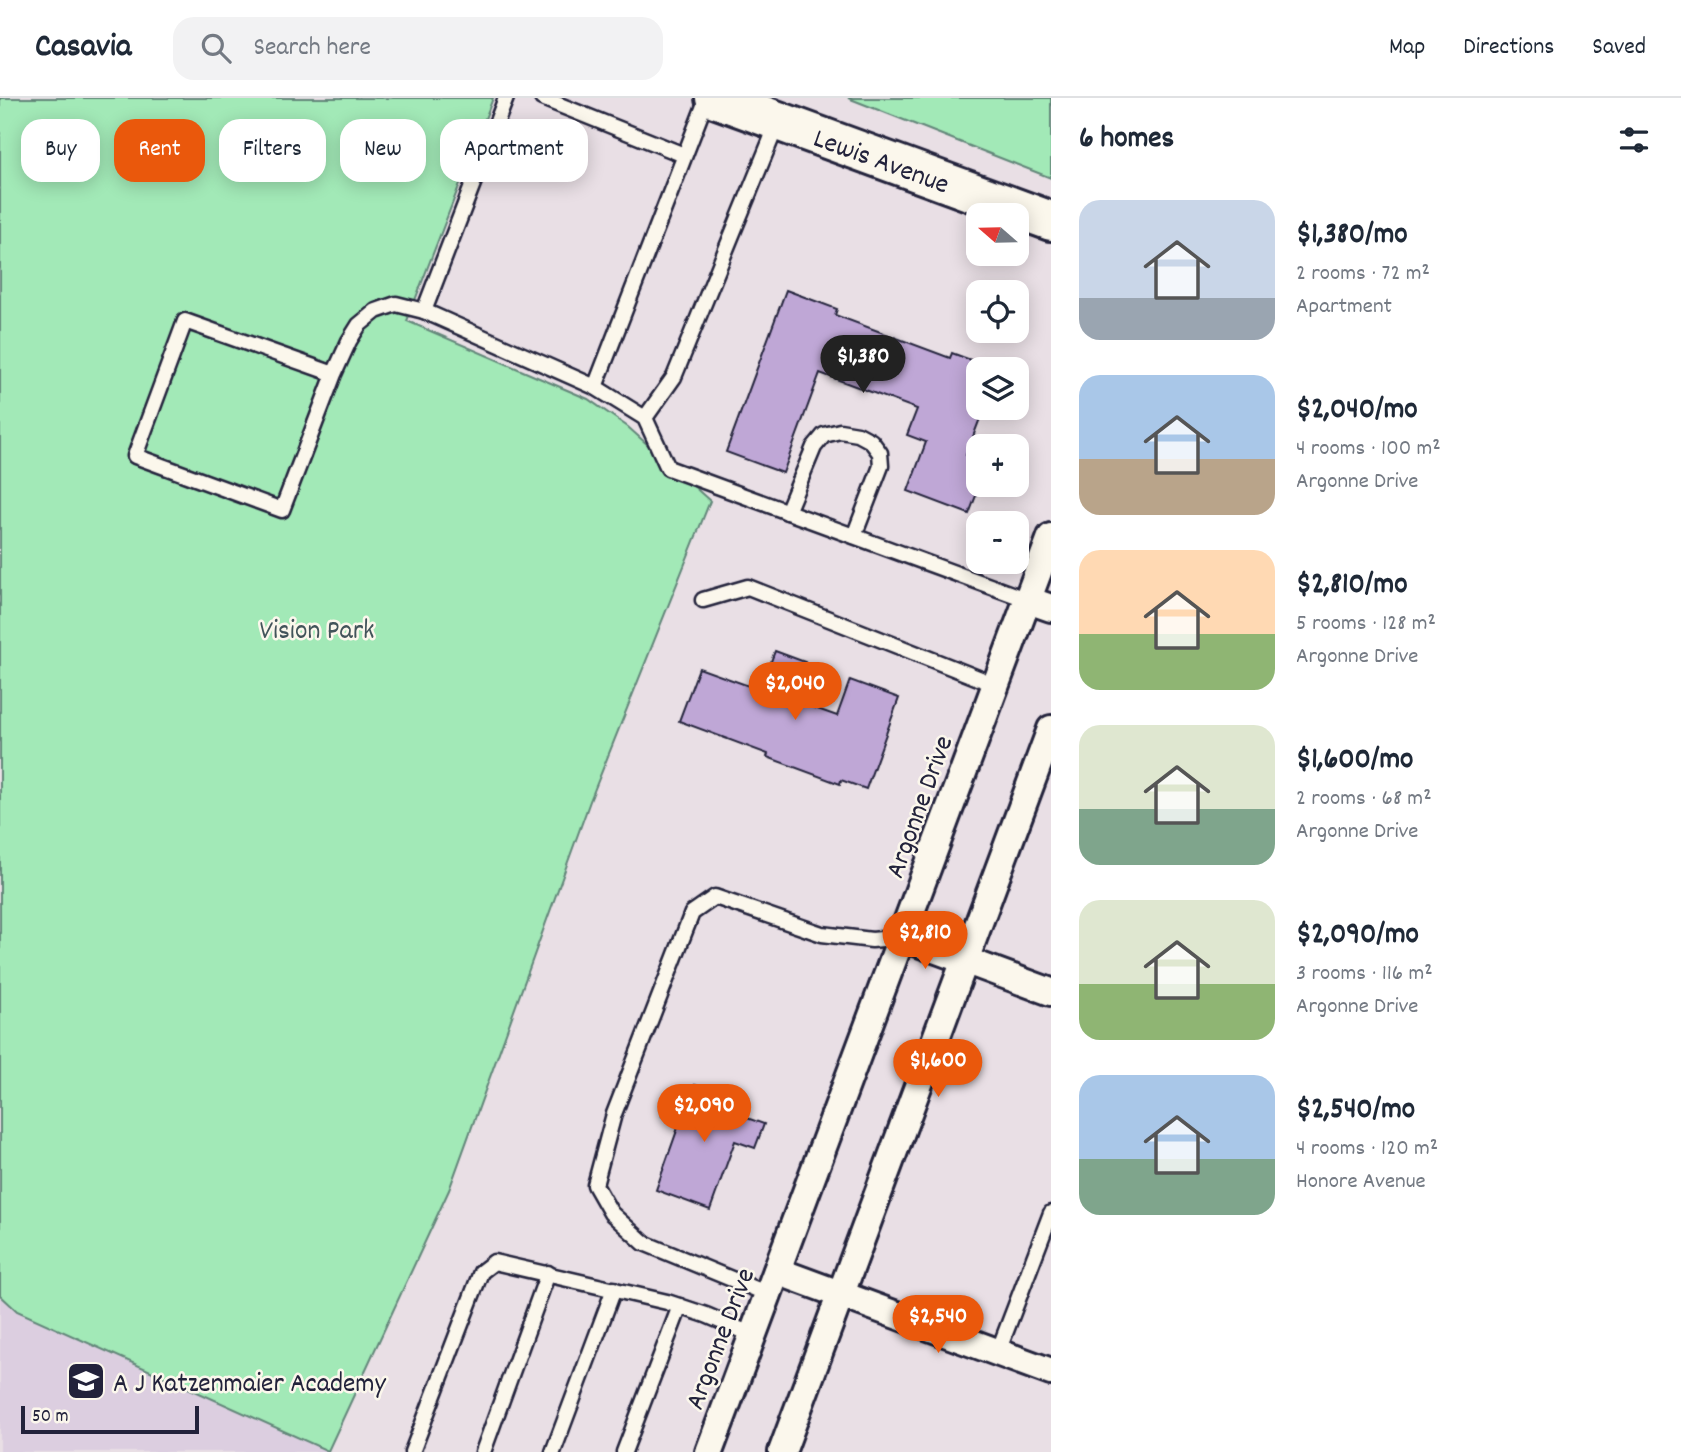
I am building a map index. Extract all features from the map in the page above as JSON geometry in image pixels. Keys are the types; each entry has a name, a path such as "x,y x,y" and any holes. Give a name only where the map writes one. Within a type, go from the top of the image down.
{"main road":[{"name":"Lewis Avenue","path":"715,98 1051,221"}],"street":[{"name":"Argonne Drive","path":"709,1452 996,685 1039,604 1051,537"},
{"path":"782,1452 1051,729"},
{"path":"902,937 1051,992"},
{"path":"773,1282 841,1294 1051,1372"}],"lane":[{"path":"424,310 506,98"},
{"path":"542,98 684,155"},
{"path":"595,387 707,98"},
{"path":"645,418 674,377 779,121"},
{"path":"334,374 185,321 135,456 282,510 349,341 359,325 376,312 396,304 424,310 595,387 645,418 668,468 1039,604"},
{"path":"787,512 814,447 824,435 840,431 858,434 871,441 880,453 881,466 855,536"},
{"path":"703,600 748,587 996,685"},
{"path":"773,1282 644,1243 611,1213 596,1185 614,1114 692,913 715,897 822,934 872,940 902,937"},
{"path":"998,1352 1051,1213"},
{"path":"412,1452 481,1272 494,1262 680,1306 753,1335"},
{"path":"483,1452 548,1273"},
{"path":"553,1452 614,1289"},
{"path":"624,1452 680,1306"}],"shaded area":[{"name":"A J Katzenmaier Academy","path":"0,1295 17,1311 330,1452 0,1452"}],"green space":[{"name":"Vision Park","path":"0,98 493,98 485,119 440,119 440,182 461,182 407,321 588,399 628,427 710,501 590,801 449,1190 328,1451 17,1311 0,1295"},
{"path":"848,98 1051,98 1051,178"}],"building":[{"path":"786,290 837,309 835,315 950,358 952,353 966,358 966,420 979,420 974,434 966,434 966,497 975,497 970,511 966,513 908,491 926,442 907,435 917,409 820,373 783,473 726,452"},
{"path":"775,651 805,662 792,700 837,716 850,680 899,698 866,789 841,780 840,784 679,721 699,668 760,690"},
{"path":"695,1085 749,1105 744,1117 764,1124 755,1148 735,1141 710,1210 656,1190 680,1122 662,1116 670,1091 691,1099"}],"place":[{"name":"A J Katzenmaier Academy","path":"86,1381"}]}
